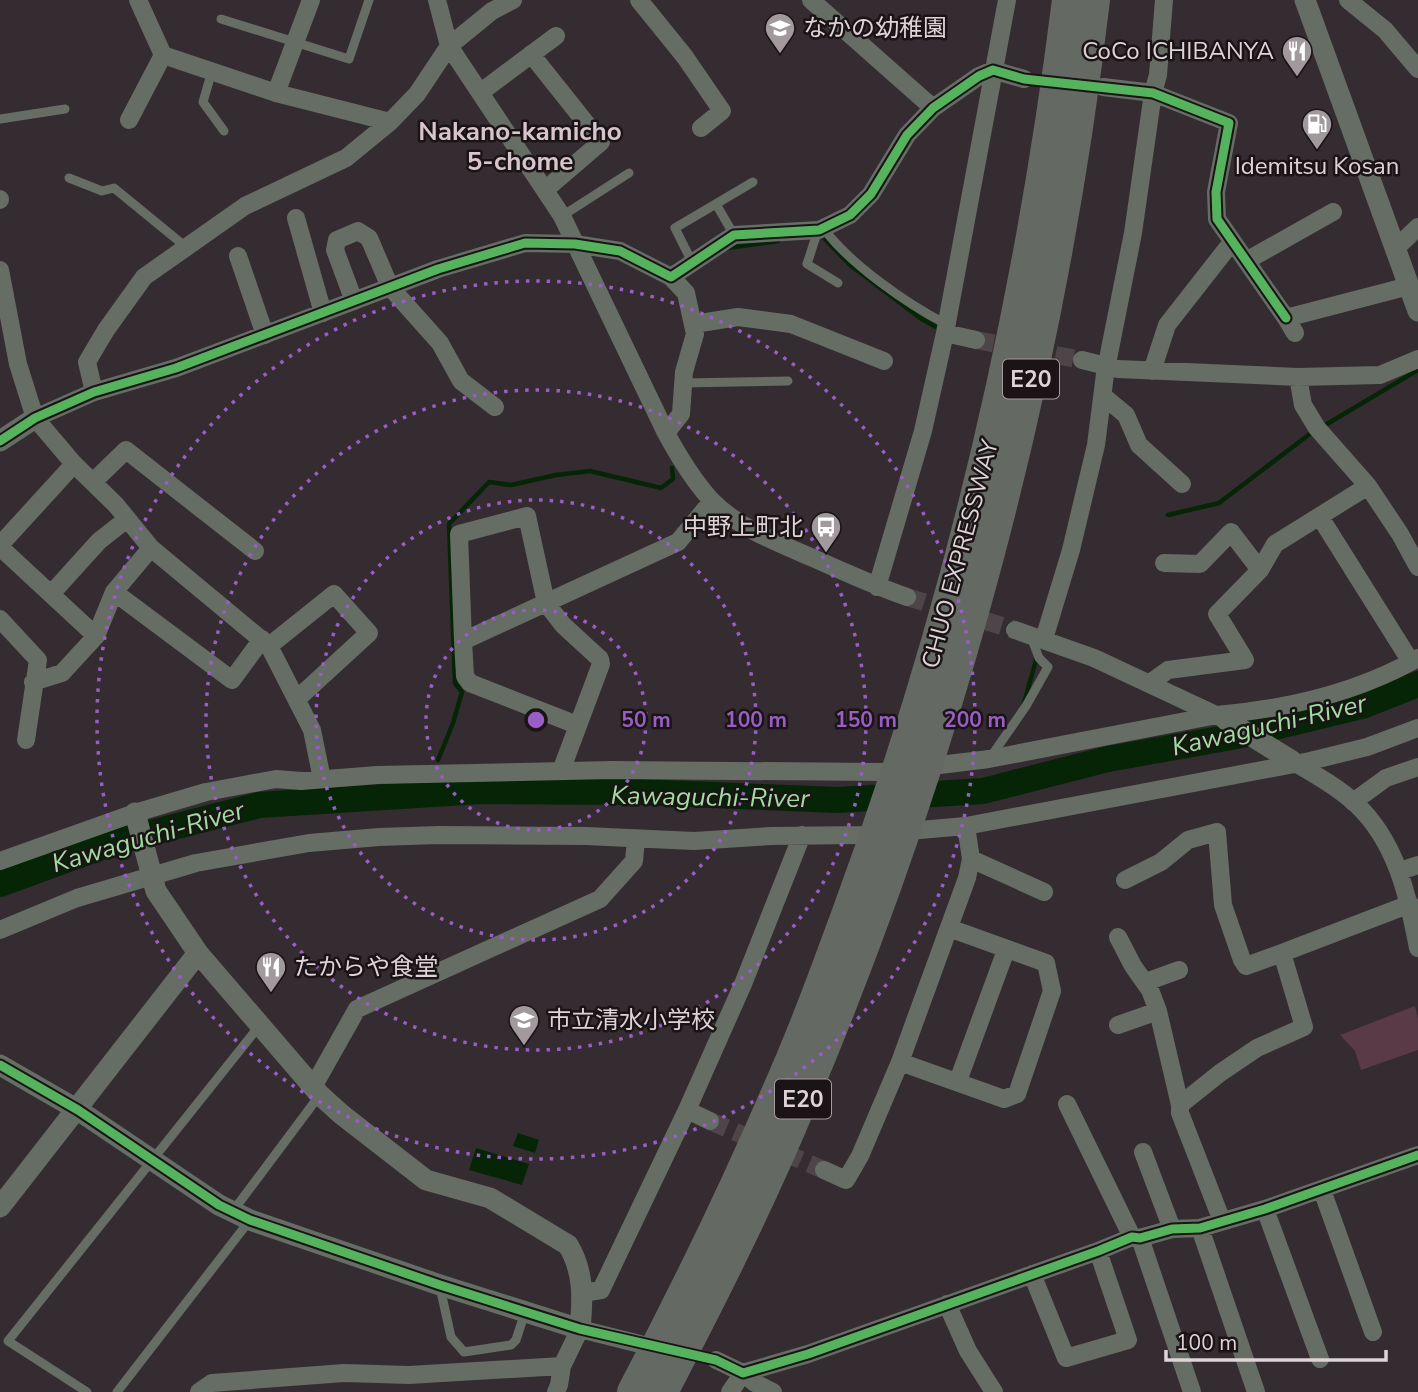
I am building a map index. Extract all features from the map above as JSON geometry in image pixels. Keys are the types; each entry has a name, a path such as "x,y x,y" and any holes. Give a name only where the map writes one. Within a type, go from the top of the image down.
{"highway":[{"name":"CHUO EXPRESSWAY","path":"919,747 1007,367 1045,168 1068,0"},
{"name":"CHUO EXPRESSWAY","path":"644,1390 802,1101 919,747 963,649 990,551 1033,371 1071,172 1094,0"}],"street":[{"path":"138,0 163,55 276,93 390,122"},
{"path":"276,93 311,0"},
{"path":"437,0 449,46 562,216 666,433 685,466 712,501 747,527 877,587 907,597"},
{"path":"94,392 87,362 144,277 245,206 346,158 390,122 416,94 449,46 492,11 513,0"},
{"path":"639,0 685,57 722,111 701,128"},
{"path":"811,0 933,108"},
{"path":"877,587 922,431 945,328 1007,0"},
{"path":"1164,0 1158,75 1153,93 1133,233 1107,366 1096,445 1071,550 1030,635 1150,683 1221,718 1337,789 1369,819 1400,870 1418,948"},
{"path":"1305,0 1418,311"},
{"path":"1348,0 1385,30 1418,69"},
{"path":"481,92 556,36"},
{"path":"531,54 601,142 545,190"},
{"path":"129,120 163,55"},
{"path":"671,277 734,234 821,229 850,215 871,194 901,142 933,108 979,76 993,70 1024,79"},
{"path":"1103,87 1153,93 1229,123 1216,192 1217,219 1291,326 1409,286"},
{"path":"1246,261 1333,212"},
{"path":"296,218 323,313"},
{"path":"1396,248 1418,227"},
{"path":"354,301 335,250 337,240 358,231 369,237 390,287 440,343 461,381 495,407"},
{"path":"1152,371 1167,325 1232,242"},
{"path":"0,440 35,418 94,392 176,368 438,269 526,243 575,244 620,251 671,277 686,293 695,334 683,383 681,414 666,433"},
{"path":"238,256 265,335"},
{"path":"0,270 18,364 35,418 151,548 266,642 312,730 322,779"},
{"path":"694,324 738,317 791,324 884,361"},
{"path":"945,328 976,340"},
{"path":"1082,360 1152,371 1298,377 1380,375 1418,359"},
{"path":"1298,377 1303,405 1317,428 1368,486 1418,567"},
{"path":"1103,397 1126,415 1139,445 1182,484"},
{"path":"93,482 126,450 255,551"},
{"path":"75,464 0,546 96,636"},
{"path":"1150,683 1168,670 1245,660 1217,614 1260,570 1275,544 1368,486"},
{"path":"463,641 678,542 712,501"},
{"path":"561,771 601,664 600,659 564,625 546,603 527,516 459,534 465,677 470,683 577,725"},
{"path":"0,861 206,792 276,779 301,781 377,775 561,771 861,772 989,759 1221,718 1330,695 1415,660 1320,516"},
{"path":"51,593 99,541 127,519"},
{"path":"1164,563 1200,564 1231,532 1260,570"},
{"path":"33,682 62,673 96,636 114,592 151,548"},
{"path":"114,592 232,680 266,642 334,594 369,633 297,699"},
{"path":"0,619 38,660 26,740"},
{"path":"0,930 77,898 151,873 309,843 379,837 527,835 694,841 802,835 862,835 966,826 1367,747 1418,728"},
{"path":"1353,802 1386,778 1418,767"},
{"path":"136,815 151,873 162,901 198,953 317,1091 341,1114 426,1180 490,1198 568,1245 575,1257 583,1293 580,1329 562,1366 555,1392"},
{"path":"824,1170 846,1180 860,1156 900,1062 964,890 971,859 966,826"},
{"path":"1125,880 1161,862 1188,839 1217,832 1223,905 1246,966 1410,904"},
{"path":"583,1293 601,1290 687,1110 743,984 802,835"},
{"path":"317,1091 356,1009 600,899 634,861 636,839"},
{"path":"971,859 1044,892"},
{"path":"1400,870 1418,865"},
{"path":"900,1062 1004,1099 1017,1094 1052,991 1046,963 949,928"},
{"path":"1118,937 1133,966 1146,982 1158,1011 1180,1113 1222,1221"},
{"path":"958,1081 1006,950"},
{"path":"0,1207 198,953"},
{"path":"1180,1105 1256,1048 1304,1027 1282,953"},
{"path":"1146,982 1179,970"},
{"path":"1118,1025 1158,1011"},
{"path":"0,1065 78,1110 241,1216 440,1285 580,1329 640,1344"},
{"path":"1067,1104 1136,1238 1192,1392"},
{"path":"687,1110 710,1121"},
{"path":"1143,1152 1172,1229"},
{"path":"730,1392 743,1373 808,1354 1136,1238 1172,1229 1200,1228 1265,1209 1418,1155"},
{"path":"1322,1190 1373,1332"},
{"path":"1265,1209 1320,1359"},
{"path":"1200,1228 1256,1392"},
{"path":"1032,1274 1066,1358 1128,1340 1098,1251"},
{"path":"947,1304 968,1351 994,1392"},
{"path":"716,1360 773,1392"},
{"path":"199,1392 212,1383 344,1373 409,1375 562,1366"}],"lane":[{"path":"221,19 349,59 369,0"},
{"path":"212,71 203,102 224,131"},
{"path":"0,119 65,109"},
{"path":"562,216 629,173"},
{"path":"69,178 102,191 114,188 186,247"},
{"path":"692,262 675,228 753,182"},
{"path":"716,204 734,234"},
{"path":"838,284 807,264 821,229 853,260 945,328"},
{"path":"683,383 788,381"},
{"path":"989,759 1026,706 1048,667 1039,658 1030,635"},
{"path":"0,1351 260,1024"},
{"path":"117,1392 241,1216 317,1091"},
{"path":"440,1285 451,1337 464,1352 511,1345 516,1340 525,1312"},
{"path":"8,1341 87,1392"}],"shaded area":[{"path":"1415,1006 1418,1019 1418,1050 1361,1070 1355,1051 1340,1035"},
{"path":"518,1133 539,1140 535,1153 513,1146"},
{"path":"476,1148 529,1164 522,1185 469,1170"}],"waterway":[{"path":"823,237 850,265 936,327"},
{"path":"727,248 778,241"},
{"path":"1327,424 1418,370"},
{"path":"1168,515 1219,503 1311,433"},
{"path":"438,760 462,692 455,683 449,524 489,482 511,485 590,471 661,488 673,479 672,468"},
{"path":"1024,703 1036,660"},
{"name":"Kawaguchi-River","path":"0,884 115,842 259,805 480,791 639,792 838,800 983,791 1108,759 1237,736 1365,705 1418,684"}],"tunnel":[{"path":"976,340 1082,360"},
{"path":"907,597 1015,630"},
{"path":"710,1121 824,1170"}],"cycle path":[{"path":"0,441 35,418 94,392 176,368 438,269 525,243 575,244 620,251 671,277 734,235 819,230 850,215 871,194 907,135 933,108 979,76 993,70 1024,79 1153,93 1229,123 1216,192 1217,219 1286,318"},
{"path":"0,1065 78,1110 219,1205 250,1220 440,1285 580,1329 716,1360 743,1373 808,1354 1132,1237 1140,1238 1172,1229 1200,1228 1265,1209 1418,1155"}],"place":[{"name":"なかの幼稚園","path":"780,55"},
{"name":"CoCo ICHIBANYA","path":"1297,78"},
{"name":"Idemitsu Kosan","path":"1317,151"},
{"name":"中野上町北","path":"826,554"},
{"name":"たからや食堂","path":"271,994"},
{"name":"市立清水小学校","path":"524,1047"}],"district":[{"name":"Nakano-kamicho 5-chome","path":"520,146"}]}
